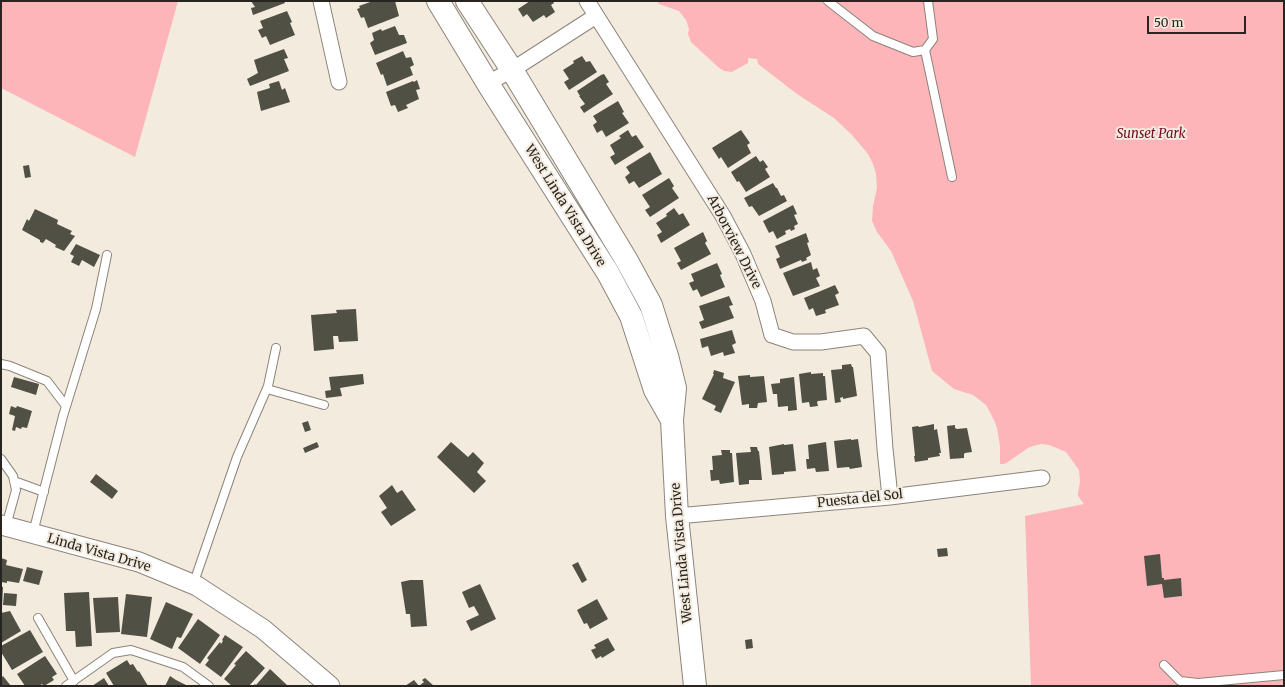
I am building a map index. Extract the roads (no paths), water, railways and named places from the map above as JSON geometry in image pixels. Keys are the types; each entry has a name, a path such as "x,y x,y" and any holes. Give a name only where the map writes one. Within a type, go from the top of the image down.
{"main road":[{"name":"West Linda Vista Drive","path":"438,1 604,267 631,316 654,390 672,420"},
{"name":"West Linda Vista Drive","path":"467,1 512,70 627,260 651,305 667,356 675,388 672,420 677,516 695,686"}],"street":[{"path":"321,1 339,82"},
{"name":"Arborview Drive","path":"587,1 723,216 743,254 763,301 772,336 793,342 821,342 864,336 878,353 890,497"},
{"path":"488,83 512,70 596,16"},
{"name":"Puesta del Sol","path":"677,516 890,497 1042,478"},
{"name":"Linda Vista Drive","path":"4,525 139,562 193,585 263,629 330,686"}],"lane":[{"path":"828,1 873,36 913,52 925,50"},
{"path":"928,1 933,38 925,50 952,177"},
{"path":"33,533 66,406 96,309 107,255"},
{"path":"193,585 237,457 267,389 276,348"},
{"path":"1,364 47,380 66,406"},
{"path":"267,389 324,405"},
{"path":"1,459 13,476 16,490 4,525"},
{"path":"14,482 44,492"},
{"path":"38,618 74,681"},
{"path":"66,686 113,653 131,650 183,667 209,686"},
{"path":"1164,665 1180,680 1198,683 1284,675"}],"park label":[{"name":"Sunset Park","path":"1151,134"}]}
